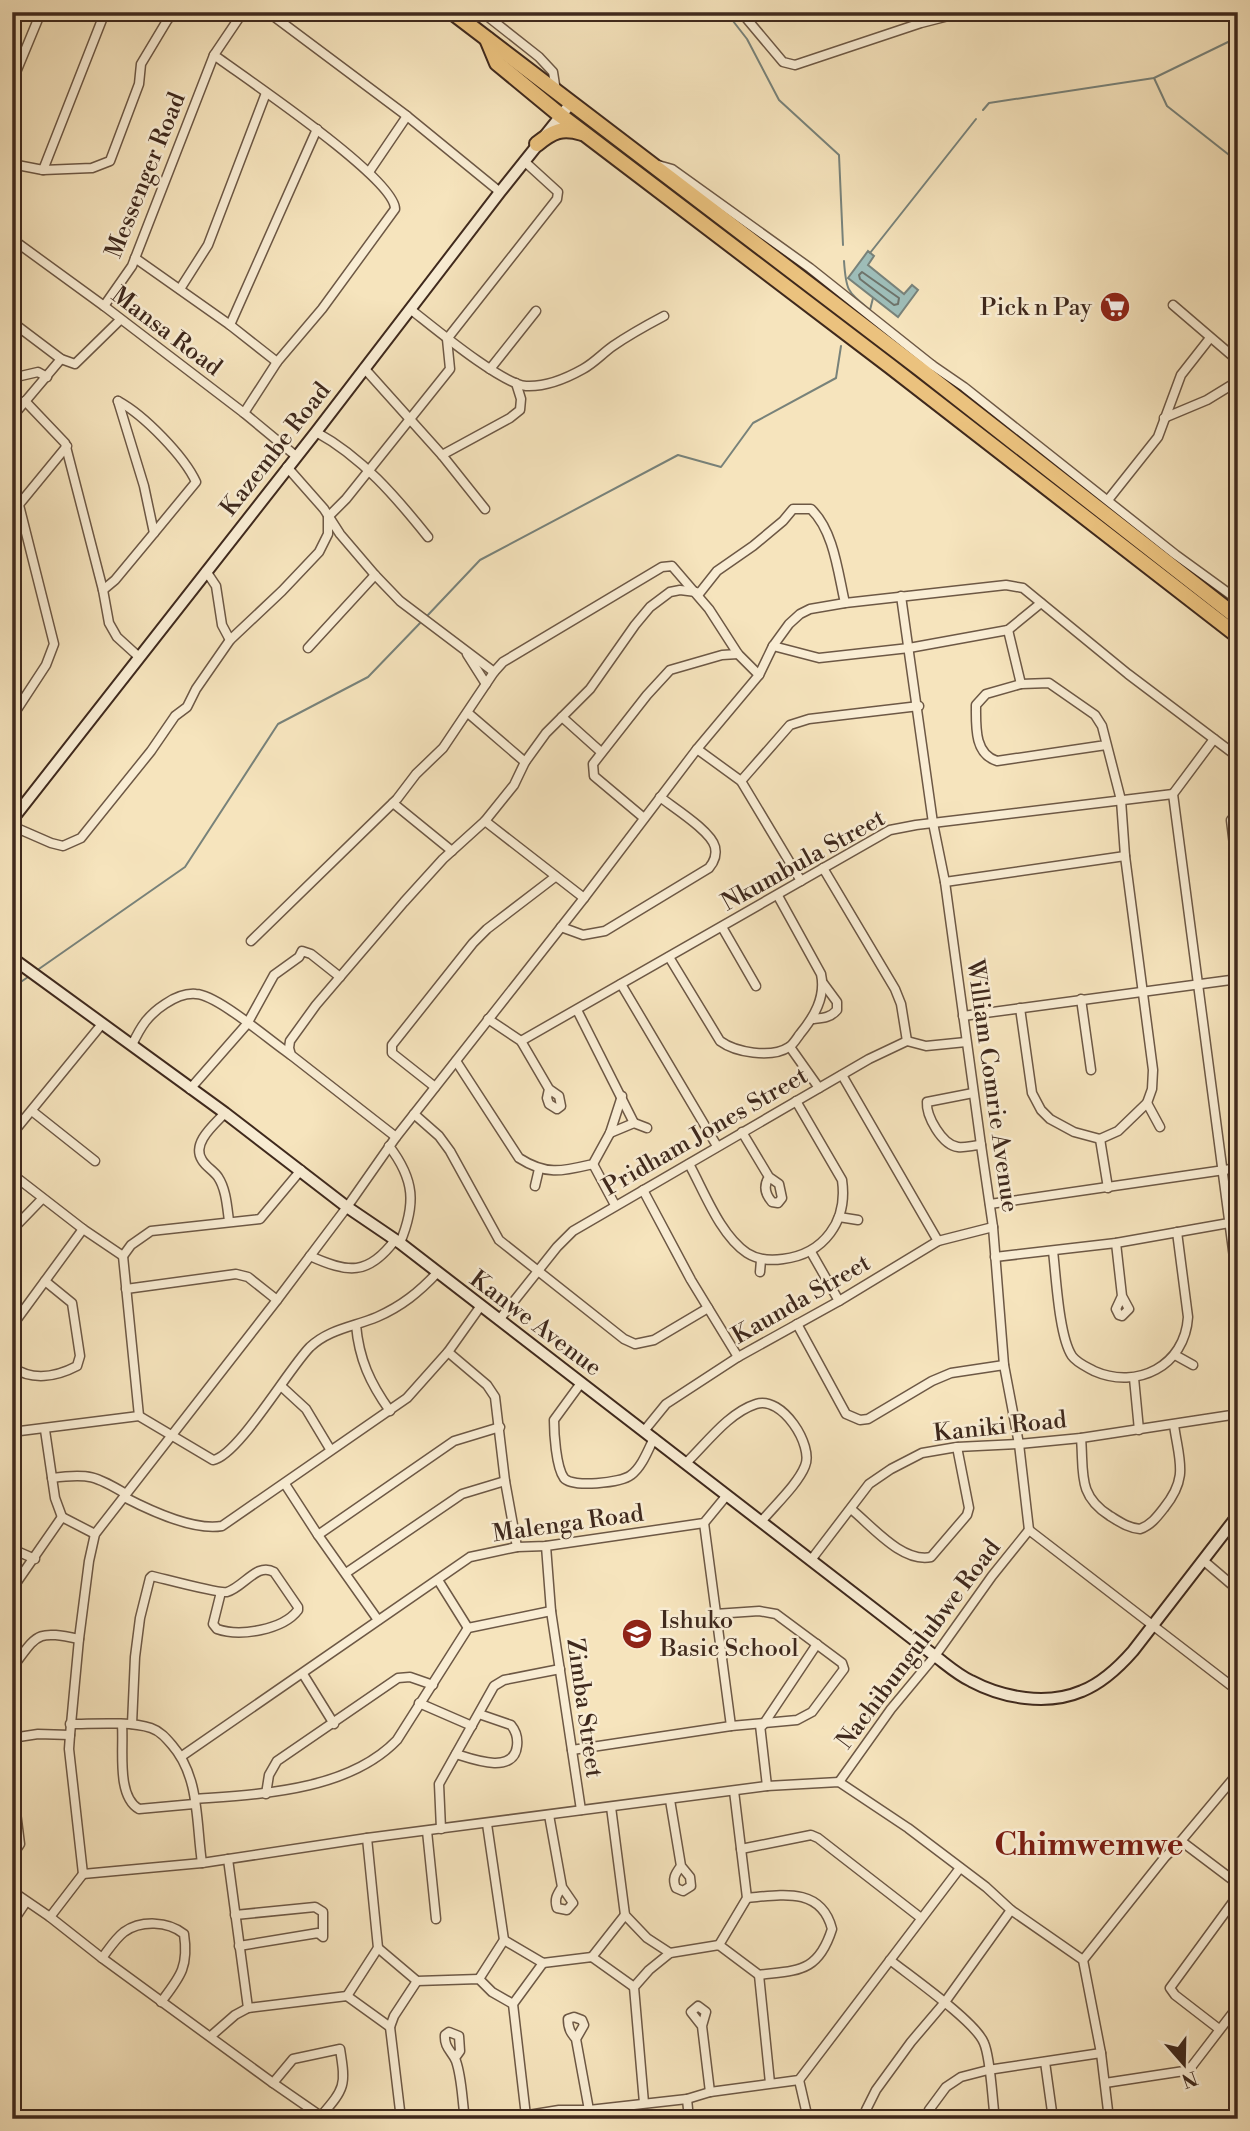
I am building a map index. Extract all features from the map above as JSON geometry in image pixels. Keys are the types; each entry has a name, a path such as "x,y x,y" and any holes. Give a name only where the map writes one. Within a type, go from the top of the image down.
{"highway":[{"path":"452,12 648,162 926,367 1231,603 1238,618"},
{"path":"487,38 497,63 560,115 901,375 1231,603 1238,636"},
{"path":"545,102 551,127"},
{"path":"537,144 554,130 571,130 587,135"}],"main road":[{"name":"Kazembe Road","path":"12,820 571,103"},
{"name":"Kanwe Avenue","path":"12,958 225,1113 347,1207 398,1241 935,1656 980,1686 1016,1696 1043,1699 1081,1692 1116,1670 1154,1626 1238,1515"}],"street":[{"path":"12,82 16,61 41,12"},
{"path":"43,170 105,12"},
{"path":"12,164 43,170 92,168 110,161 139,84 141,64 171,16 160,12"},
{"name":"Messenger Road","path":"104,306 135,258 214,55 243,12"},
{"path":"268,12 407,116 500,192"},
{"path":"482,12 539,57 553,72 556,91"},
{"path":"741,12 783,62 795,65 903,28 964,12"},
{"path":"214,55 317,129 369,172 391,196 395,209 322,309 277,362 244,413"},
{"path":"180,289 208,245 266,93"},
{"path":"369,172 407,116"},
{"path":"230,325 317,129"},
{"path":"12,826 51,844 63,846 81,838 151,751 175,716 187,707 196,689 230,640 282,591 318,552 328,534 328,517 346,499 450,369 447,339 557,199 558,192 524,161"},
{"name":"Mansa Road","path":"12,239 104,306 296,456"},
{"path":"135,258 277,362"},
{"path":"1173,305 1237,359"},
{"path":"410,309 490,369 526,386 554,382 586,368 621,340 664,316"},
{"path":"490,369 536,311"},
{"path":"12,322 61,359 77,364 120,320"},
{"path":"1108,500 1158,437 1181,375 1210,338"},
{"path":"12,417 61,359"},
{"path":"926,367 1018,428 1176,555 1231,603"},
{"path":"364,368 442,455 485,509"},
{"path":"12,378 38,372 47,377"},
{"path":"1164,418 1207,400 1238,381"},
{"path":"442,455 520,410 521,399 516,383"},
{"path":"25,401 58,433 67,446 111,628 139,657"},
{"path":"103,590 115,580 155,533 196,482 191,472 161,437 118,401 155,533"},
{"path":"316,432 347,451 391,491 428,537"},
{"path":"12,513 67,446"},
{"path":"287,467 375,575 404,604 494,672"},
{"path":"12,718 46,665 54,644 19,505"},
{"path":"697,594 717,570 753,546 793,509 800,507 811,509 824,528 833,549 845,603"},
{"path":"251,941 393,803 416,774 443,748 503,662 662,566 672,566 697,594 737,654 759,675"},
{"path":"206,571 216,586 222,625 230,640"},
{"path":"308,648 375,575"},
{"path":"50,1917 83,1874 69,1735 89,1561 95,1534 277,1300 389,1146 697,749 759,675 772,646 800,614 845,603 901,596 1006,584 1023,588 1238,757"},
{"path":"291,1055 290,1041 316,1005 404,901 485,821 514,785 525,762 546,733 590,690 635,625 657,600 674,591 697,594"},
{"name":"William Comrie Avenue","path":"901,596 919,706 933,823 945,882 990,1205 1004,1365 1019,1444 1029,1530"},
{"path":"772,646 819,658 909,648 1008,630 1041,604"},
{"path":"1008,630 1021,684"},
{"path":"463,647 486,684"},
{"path":"643,818 594,776 593,764 670,670 722,655 737,654"},
{"path":"1020,1008 1032,1093 1041,1110 1051,1119 1074,1132 1100,1139 1118,1131 1147,1103 1152,1089 1153,1070 1125,856 1121,800 1099,720 1055,685 1042,682 1021,684 986,694 976,705 978,738 988,758 998,761 1106,746"},
{"path":"741,781 790,725 809,719 919,706"},
{"path":"468,713 525,762"},
{"path":"562,717 601,752"},
{"path":"1214,739 1173,794 1238,1288"},
{"path":"697,749 741,781 801,881"},
{"name":"Nkumbula Street","path":"522,1041 890,830 1173,794"},
{"path":"561,927 583,935 605,931 709,868 716,856 710,836 660,797"},
{"path":"393,803 452,851"},
{"path":"1238,812 1234,823 1238,878"},
{"path":"485,821 584,898"},
{"path":"945,882 1125,856"},
{"path":"823,868 895,989 901,1004 907,1041 926,1046 967,1042"},
{"path":"435,1087 392,1053 392,1045 473,943 487,929 555,877"},
{"path":"778,895 823,982 837,1002 837,1010 824,1018 813,1018"},
{"path":"722,927 756,986"},
{"path":"190,1088 247,1024 272,978 299,957 302,951 312,954 340,977"},
{"path":"669,957 720,1041 729,1047 765,1053 790,1047 813,1018 823,982"},
{"path":"964,1016 1238,979"},
{"path":"621,984 717,1146"},
{"path":"132,1045 141,1026 155,1010 172,1000 192,993 200,994 222,1005 291,1055 396,1137"},
{"path":"1081,999 1091,1070"},
{"path":"577,1010 634,1123"},
{"path":"488,1019 522,1041 549,1089"},
{"path":"12,1134 102,1024"},
{"name":"Pridham Jones Street","path":"499,1320 564,1239 615,1205 717,1146 869,1059 907,1041"},
{"path":"790,1047 819,1088"},
{"path":"456,1061 519,1158 539,1170 560,1171 593,1164 610,1133 622,1096"},
{"path":"842,1074 938,1241"},
{"path":"973,1093 927,1102 926,1109 948,1143 957,1147 981,1145"},
{"path":"689,1164 726,1232 747,1253 761,1259 787,1259 811,1252 832,1231 839,1217 844,1193 842,1180 796,1101"},
{"path":"1147,1103 1160,1127"},
{"path":"32,1111 95,1161"},
{"path":"225,1113 202,1141 199,1154 222,1184 229,1221"},
{"path":"414,1114 439,1136 450,1151 499,1240 624,1339 635,1344 654,1340 708,1308"},
{"path":"610,1133 634,1123 647,1128"},
{"path":"742,1132 769,1177"},
{"path":"1100,1139 1108,1188"},
{"path":"310,1256 343,1269 357,1268 378,1259 398,1241 409,1220 410,1187 405,1170 389,1146"},
{"path":"593,1164 615,1205"},
{"path":"990,1205 1238,1168"},
{"path":"139,1416 123,1256 131,1245 151,1231 260,1219 301,1170"},
{"path":"535,1186 539,1170"},
{"path":"12,1174 42,1199 123,1256"},
{"path":"643,1190 738,1357"},
{"path":"12,1230 42,1199"},
{"path":"839,1217 858,1220"},
{"path":"995,1257 1116,1243 1229,1223"},
{"name":"Kaunda Street","path":"644,1431 666,1404 738,1357 839,1301 938,1241 993,1227"},
{"path":"12,1326 83,1229"},
{"path":"1053,1251 1066,1343 1073,1358 1084,1366 1109,1376 1135,1378 1147,1374 1175,1355 1184,1340 1188,1317 1177,1232"},
{"path":"1116,1243 1122,1296"},
{"path":"811,1252 839,1301"},
{"path":"760,1272 761,1259"},
{"path":"12,1432 45,1430 139,1416 213,1460 219,1459 231,1449 299,1360 324,1336 397,1308 413,1297 437,1273"},
{"path":"126,1289 236,1274 248,1277 277,1300"},
{"path":"12,1367 31,1377 65,1373 78,1366 80,1356 72,1303 45,1281"},
{"path":"52,1478 100,1478 150,1510 213,1528 232,1521 331,1449 390,1411 422,1383 480,1307"},
{"path":"797,1324 846,1414 860,1420 868,1419 914,1390 951,1373 1004,1365"},
{"path":"356,1325 358,1349 366,1373 390,1411"},
{"path":"448,1352 492,1392 500,1427 505,1481 517,1546"},
{"path":"1175,1355 1193,1365"},
{"path":"1135,1378 1139,1430"},
{"path":"581,1383 554,1420 556,1451 566,1481 590,1483 624,1479 641,1464 654,1438"},
{"path":"281,1386 306,1409 331,1449"},
{"path":"686,1464 734,1417 750,1406 760,1402 779,1407 805,1447 806,1466 761,1522"},
{"name":"Kaniki Road","path":"811,1560 869,1484 922,1453 957,1447 1081,1438 1238,1414"},
{"path":"1081,1438 1085,1489 1094,1506 1127,1527 1140,1529 1152,1522 1179,1487 1180,1473 1174,1425"},
{"path":"318,1535 445,1446 462,1437 500,1427"},
{"path":"45,1430 55,1498 62,1517 95,1534"},
{"path":"851,1509 901,1551 916,1558 931,1557 967,1515 969,1508 957,1447"},
{"path":"346,1573 462,1494 505,1481"},
{"path":"285,1483 378,1620"},
{"path":"727,1495 704,1523 731,1726"},
{"path":"12,1589 62,1517"},
{"name":"Malenga Road","path":"182,1756 470,1557 517,1546 546,1546 704,1523"},
{"path":"1029,1530 1238,1691"},
{"name":"Nachibungulubwe Road","path":"839,1782 891,1709 935,1656 992,1576 1029,1530"},
{"name":"Zimba Street","path":"546,1546 551,1611 580,1810"},
{"path":"12,1549 35,1559"},
{"path":"1204,1561 1238,1590"},
{"path":"221,1592 213,1624 216,1629 222,1631 258,1632 290,1617 298,1610 274,1572 268,1568 262,1569 234,1589 221,1592 152,1576 147,1581 127,1725 124,1782 128,1798 132,1805 139,1809 266,1794 335,1779 386,1751 397,1740 468,1628 551,1611"},
{"path":"439,1580 468,1628"},
{"path":"572,1750 731,1726 762,1725 805,1718 844,1669 842,1663 776,1614 759,1611 715,1614"},
{"path":"12,1668 32,1641 41,1635 50,1633 79,1639"},
{"path":"767,1786 762,1725 817,1644"},
{"path":"441,1829 439,1784 494,1686 560,1669"},
{"path":"303,1674 334,1724"},
{"path":"266,1794 269,1775 277,1761 398,1678 410,1677 433,1685"},
{"path":"419,1703 472,1726"},
{"path":"456,1754 494,1764 507,1760 516,1752 514,1728 479,1714"},
{"path":"70,1724 127,1725 157,1731 182,1756 193,1784 202,1863"},
{"path":"12,1738 38,1734 69,1735"},
{"path":"1083,1961 1165,1857 1238,1773"},
{"path":"12,1781 20,1844 12,1856"},
{"path":"83,1874 202,1863 367,1838 767,1786 839,1782 908,1828 1011,1910 1083,1961 1101,2053 1109,2119"},
{"path":"719,1945 747,1898 734,1791"},
{"path":"670,1800 681,1866"},
{"path":"611,1807 625,1915 648,1938 670,1953"},
{"path":"549,1815 562,1888"},
{"path":"479,1979 503,1940 487,1824"},
{"path":"427,1831 436,1919"},
{"path":"741,1849 811,1835 921,1918"},
{"path":"347,1996 378,1948 367,1838"},
{"path":"1181,1841 1238,1884"},
{"path":"229,1859 248,2008"},
{"path":"503,2119 687,2099 710,2092 799,2080 960,1868"},
{"path":"12,1891 272,2083 323,2117 344,2085 340,2049 293,2059 272,2083"},
{"path":"644,2103 634,1987 649,1970 670,1953 719,1945 759,1975 806,1968 812,1964 829,1937 832,1929 824,1912 802,1895 747,1898"},
{"path":"1219,2029 1170,1988 1238,1895"},
{"path":"12,1923 26,1902"},
{"path":"235,1915 315,1907 323,1912 323,1937 318,1933 239,1945"},
{"path":"867,2119 866,2110 876,2090 945,2002 1011,1910"},
{"path":"592,1957 625,1915"},
{"path":"102,1958 115,1940 133,1927 171,1925 184,1934 185,1966 161,2002"},
{"path":"503,1940 543,1963 592,1957 634,1987"},
{"path":"378,1948 417,1981 479,1979 492,1993 513,2004"},
{"path":"890,1960 945,2002 980,2036 986,2050 995,2119"},
{"path":"526,2116 513,2004 543,1963"},
{"path":"759,1975 770,2083"},
{"path":"401,2119 390,2027 394,2016 417,1981"},
{"path":"211,2036 235,2015 248,2008 347,1996 390,2027"},
{"path":"1105,2083 1184,2071 1192,2067 1238,2006"},
{"path":"702,2026 710,2092"},
{"path":"576,2039 589,2110"},
{"path":"926,2119 929,2110 953,2081 988,2070 1101,2053"},
{"path":"455,2058 465,2119"},
{"path":"1045,2062 1053,2119"},
{"path":"799,2080 808,2119"},
{"path":"687,2099 689,2119"}],"water":[{"path":"868,251 874,256 868,265 904,294 912,285 918,290 898,317 848,278"}],"waterway":[{"path":"726,12 747,39 779,100 839,155 843,245"},
{"path":"983,110 989,103 1154,78 1228,42 1238,41"},
{"path":"1154,78 1167,106 1238,162"},
{"path":"870,253 976,119"},
{"path":"844,261 847,285 852,294 870,310 873,298"},
{"path":"427,616 480,560 678,455 721,467 753,423 836,378 841,346"},
{"path":"36,971 185,867 278,724 368,677 423,620"},
{"path":"12,988 28,977"}],"place":[{"name":"Pick n Pay","path":"1115,307"},
{"name":"Ishuko Basic School","path":"637,1634"}],"district":[{"name":"Chimwemwe","path":"1089,1844"}]}
